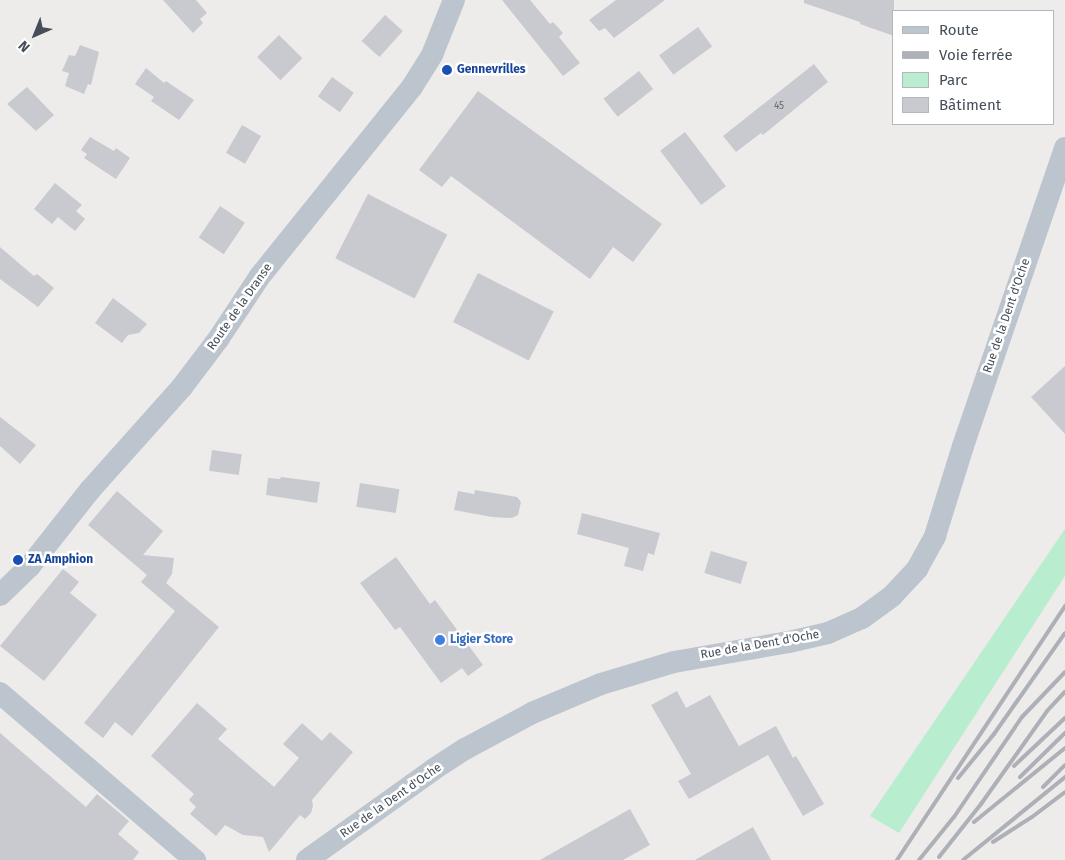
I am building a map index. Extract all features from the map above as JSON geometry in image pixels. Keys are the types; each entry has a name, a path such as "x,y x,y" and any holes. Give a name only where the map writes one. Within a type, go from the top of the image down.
{"street":[{"name":"Route de la Dranse","path":"0,596 30,566 90,490 182,387 219,338 260,276 412,87 432,55 454,0"},
{"name":"Rue de la Dent d'Oche","path":"307,860 465,749 532,713 602,684 674,662 788,642 828,632 862,618 892,596 917,568 935,536 972,419 1065,148"},
{"path":"0,693 195,860"}],"green space":[{"path":"1065,529 1065,576 899,833 870,816"}],"building":[{"path":"163,0 196,0 207,13 200,19 203,23 193,33"},
{"path":"502,0 530,0 550,24 553,22 563,33 559,37 580,63 563,76"},
{"path":"616,0 665,0 614,38 605,28 599,31 589,20"},
{"path":"804,0 894,0 892,35 860,24 860,22 804,3"},
{"path":"385,15 403,31 379,57 362,41"},
{"path":"698,27 712,46 673,75 659,55"},
{"path":"279,35 302,58 280,80 257,57"},
{"path":"80,45 99,52 91,85 88,84 84,94 65,86 69,73 62,71 69,55 75,56"},
{"path":"814,64 828,82 763,135 761,133 736,152 723,136"},
{"path":"146,68 164,83 166,81 194,100 179,120 151,101 154,97 135,84"},
{"path":"639,71 653,89 618,117 604,99"},
{"path":"332,77 354,93 340,112 318,96"},
{"path":"27,87 54,115 36,131 7,104"},
{"path":"478,91 662,224 633,262 613,247 590,279 451,176 442,187 419,170"},
{"path":"242,125 261,136 245,164 226,153"},
{"path":"685,132 726,186 701,205 660,151"},
{"path":"90,137 114,151 116,148 130,158 116,179 84,158 87,154 81,150"},
{"path":"55,183 82,205 76,211 85,219 75,231 58,217 52,224 34,209"},
{"path":"368,194 447,234 415,299 335,258"},
{"path":"220,206 245,223 224,254 199,238"},
{"path":"0,247 34,276 37,274 54,288 38,307 0,279"},
{"path":"478,273 554,312 529,361 453,322"},
{"path":"113,298 147,324 139,333 128,335 122,343 95,323"},
{"path":"1065,366 1065,434 1031,397"},
{"path":"0,417 36,445 20,464 0,446"},
{"path":"212,450 242,454 239,475 209,471"},
{"path":"281,477 320,482 317,503 266,495 268,478 280,479"},
{"path":"360,483 400,489 396,513 356,507"},
{"path":"475,490 517,497 521,502 518,515 512,518 492,517 454,510 458,491 474,494"},
{"path":"117,491 163,531 143,555 174,558 172,574 166,583 219,627 132,736 115,722 103,738 84,723 175,611 141,582 147,575 88,525"},
{"path":"582,513 660,533 654,555 648,553 643,571 624,566 629,548 577,534"},
{"path":"711,551 747,562 741,584 704,573"},
{"path":"396,557 430,604 435,600 483,665 468,676 462,668 441,683 400,627 395,630 360,583"},
{"path":"63,569 79,582 70,593 97,615 44,681 0,646"},
{"path":"677,691 686,708 710,695 739,746 776,726 793,758 796,756 824,804 803,816 768,755 689,799 678,781 691,774 651,705"},
{"path":"197,703 227,729 218,739 274,787 299,758 283,744 302,723 322,741 330,732 353,752 312,800 311,813 305,819 300,815 269,852 263,837 243,835 225,825 216,836 190,814 196,807 189,800 194,794 151,756"},
{"path":"0,733 86,807 97,794 129,821 118,834 139,852 133,860 0,860"},
{"path":"630,809 650,845 623,860 540,860"},
{"path":"753,827 771,860 695,860"}],"railway":[{"path":"897,860 1065,606"},
{"path":"958,778 994,734 1065,633"},
{"path":"919,860 954,817 1022,717 1065,672"},
{"path":"939,857 981,804 1047,711 1065,692"},
{"path":"1014,766 1065,718"},
{"path":"1020,777 1065,733"},
{"path":"974,822 1065,748"},
{"path":"1043,787 1065,765"},
{"path":"963,860 1065,777"},
{"path":"993,842 1032,817 1065,792"}],"place":[{"name":"Gennevrilles","path":"447,70"},
{"name":"ZA Amphion","path":"18,560"},
{"name":"Ligier Store","path":"440,640"}]}
